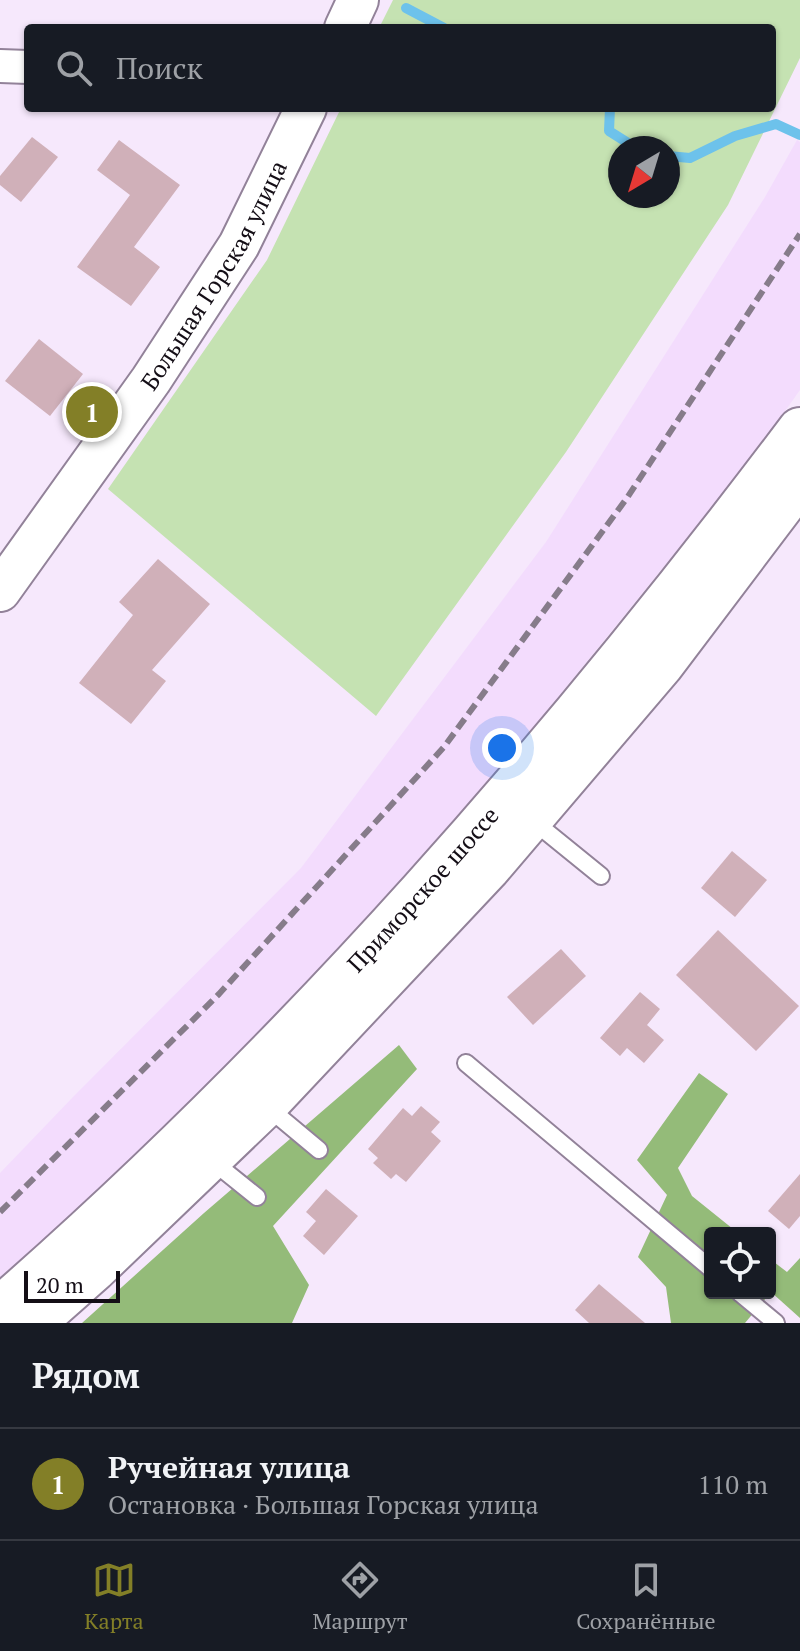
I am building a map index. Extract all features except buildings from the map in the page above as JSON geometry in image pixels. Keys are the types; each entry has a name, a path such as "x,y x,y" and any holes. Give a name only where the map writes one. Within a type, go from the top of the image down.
{"highway":[{"name":"Приморское шоссе","path":"0,1309 75,1244 242,1082 462,848 633,644 800,430"},
{"name":"Приморское шоссе","path":"33,1323 94,1269 265,1105 488,868 661,665 797,492"}],"street":[{"path":"347,24 358,0"},
{"path":"0,66 24,67"},
{"name":"Большая Горская улица","path":"0,591 151,380 239,245 304,112"}],"lane":[{"path":"531,819 601,876"},
{"path":"466,1063 704,1263"},
{"path":"265,1105 319,1150"},
{"path":"210,1159 257,1197"},
{"path":"747,1299 776,1323"}],"shaded area":[{"path":"797,140 800,142 800,390 751,459 448,833 333,963 0,1290 0,1173 301,868 546,542 765,197"}],"green space":[{"path":"393,0 800,0 800,58 776,107 776,24 381,24"},
{"path":"339,112 774,112 728,205 566,452 376,716 108,489 267,260"},
{"path":"399,1045 417,1069 273,1226 309,1285 292,1323 82,1323 204,1213"},
{"path":"699,1073 728,1094 678,1168 692,1196 731,1227 704,1227 704,1299 765,1299 745,1323 671,1323 666,1287 638,1257 667,1195 637,1160"},
{"path":"800,1258 800,1318 776,1296 776,1264 787,1272"}],"waterway":[{"path":"406,8 436,24"},
{"path":"610,112 609,131 617,136"},
{"path":"680,157 690,158 735,136 776,124 800,135"}],"railway":[{"path":"0,1212 219,994 444,747 627,498 800,234"}],"place":[{"name":"Ручейная улица","path":"92,412"}]}
